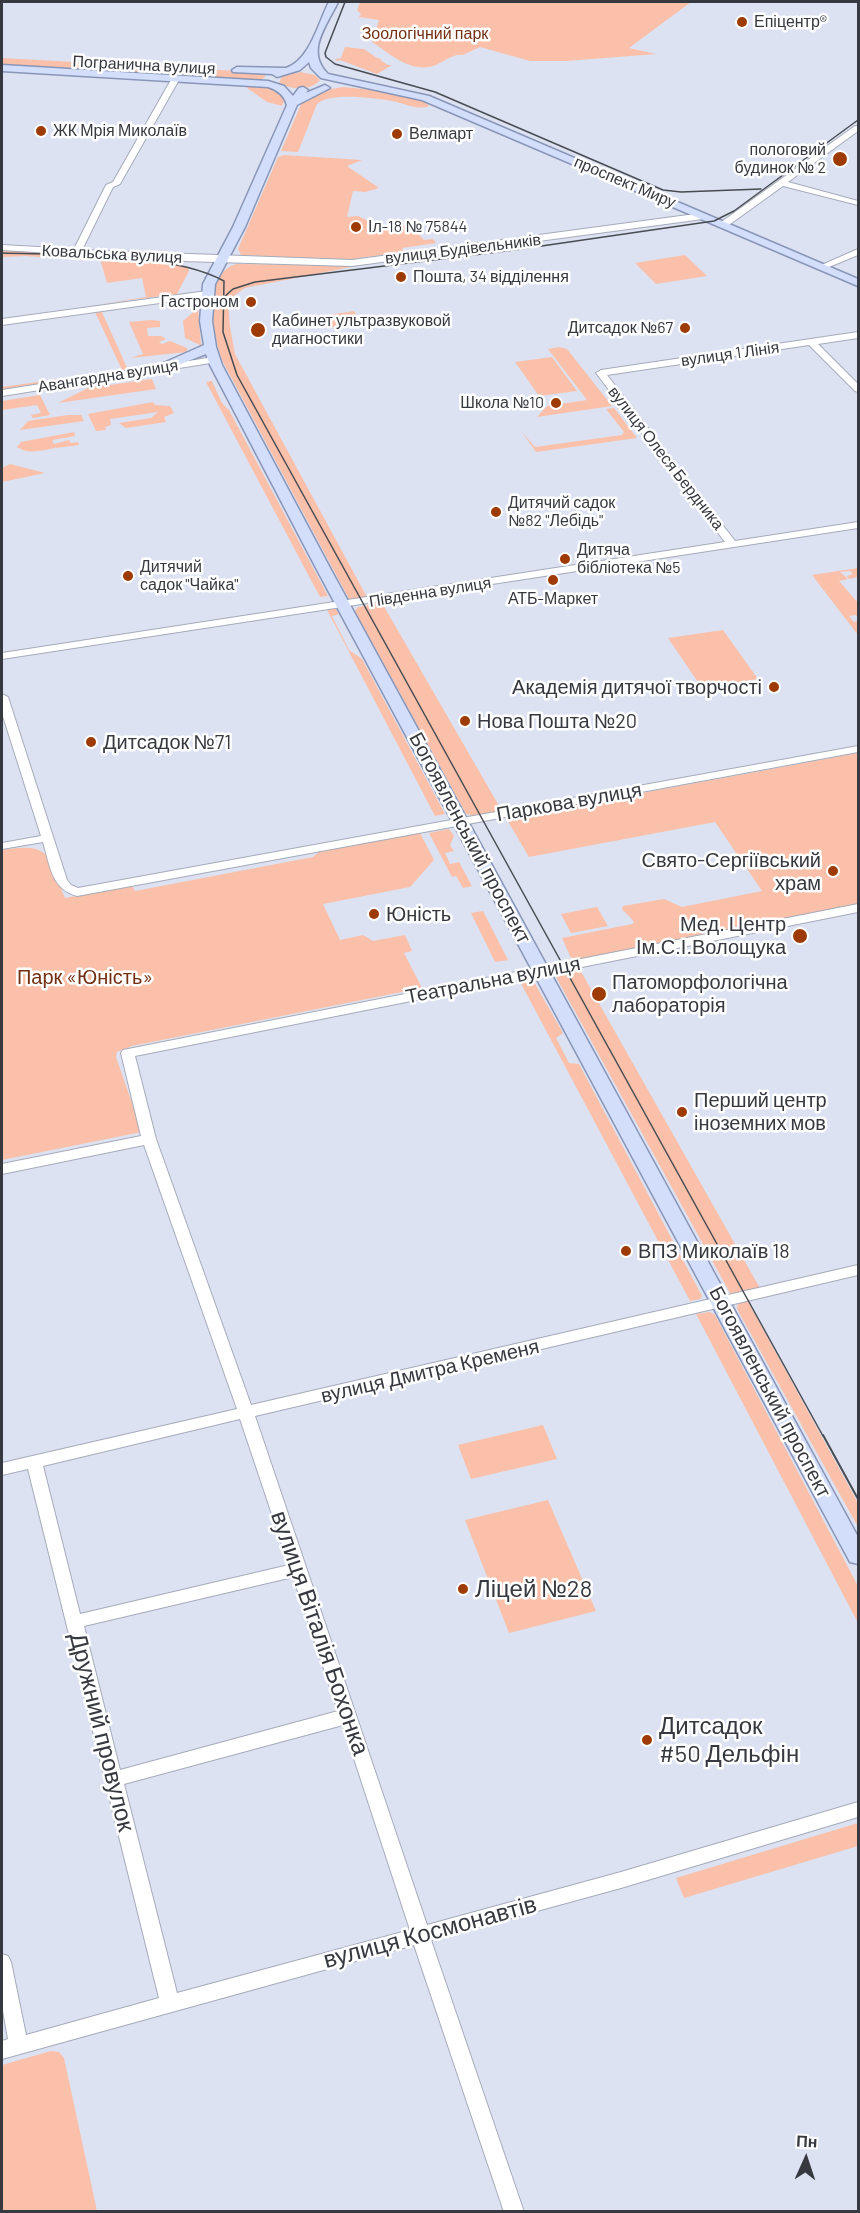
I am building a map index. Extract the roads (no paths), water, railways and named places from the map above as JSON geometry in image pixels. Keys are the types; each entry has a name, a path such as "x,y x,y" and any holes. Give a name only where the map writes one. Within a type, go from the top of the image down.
{"main road":[{"path":"311,52 313,62 323,79 309,94 292,105 289,96 273,78 303,64 311,52 333,2"},
{"path":"264,71 290,66 311,52"},
{"name":"Погранична вулиця","path":"2,57 63,60"},
{"name":"Погранична вулиця","path":"2,69 176,78 308,89"},
{"name":"Погранична вулиця","path":"225,69 309,70 323,79"},
{"name":"проспект Миру","path":"308,89 323,79 353,86 388,88 425,98 858,283"},
{"name":"Богоявленський проспект","path":"308,89 292,105 239,227 213,274 207,294 206,321 212,354 237,409 858,1556"},
{"path":"156,369 188,358 212,354"}],"street":[{"path":"77,252 110,185 116,184 176,78"},
{"path":"723,225 857,131"},
{"path":"783,183 858,203"},
{"name":"вулиця Будівельників","path":"222,259 352,263 703,216"},
{"name":"Ковальська вулиця","path":"2,248 222,259"},
{"path":"821,267 858,252"},
{"path":"2,322 207,294"},
{"name":"вулиця 1 Лінія","path":"601,373 858,335"},
{"path":"812,342 858,389"},
{"name":"Авангардна вулиця","path":"2,393 156,369"},
{"name":"вулиця Олеся Бердника","path":"601,373 732,544"},
{"name":"Південна вулиця","path":"2,656 858,525"},
{"path":"2,696 48,838 2,846"},
{"name":"Паркова вулиця","path":"48,838 61,880 67,888 77,892 87,891 858,749"},
{"name":"Театральна вулиця","path":"129,1053 858,908"},
{"name":"вулиця Віталія Бохонка","path":"129,1053 149,1139 246,1413 514,2211"},
{"path":"2,1169 149,1139"},
{"name":"вулиця Дмитра Кременя","path":"2,1469 858,1270"},
{"name":"Дружний провулок","path":"34,1462 170,2003"},
{"path":"74,1622 299,1569"},
{"path":"114,1779 348,1716"},
{"name":"вулиця Космонавтів","path":"10,2048 610,1883 858,1810"},
{"path":"2,1962 10,2048"}],"tram line":[{"path":"345,2 325,53 326,57 335,64 435,92 663,190 681,192 761,189"},
{"path":"224,297 233,289 255,282 514,250 714,221 734,211 858,120"},
{"path":"2,253 116,257 176,265 224,281 224,297"},
{"path":"224,297 223,332 237,375 823,1436"},
{"path":"823,1435 858,1499"}],"place":[{"name":"Епіцентр®","path":"742,22"},
{"name":"ЖК Мрія Миколаїв","path":"41,131"},
{"name":"Велмарт","path":"397,134"},
{"name":"пологовий будинок № 2","path":"840,159"},
{"name":"Іл-18 № 75844","path":"356,227"},
{"name":"Пошта, 34 відділення","path":"401,277"},
{"name":"Гастроном","path":"251,302"},
{"name":"Дитсадок №67","path":"685,328"},
{"name":"Кабинет ультразвуковой диагностики","path":"258,330"},
{"name":"Школа №10","path":"556,403"},
{"name":"Дитячий садок №82 \"Лебідь\"","path":"496,512"},
{"name":"Дитяча бібліотека №5","path":"565,559"},
{"name":"Дитячий садок \"Чайка\"","path":"128,576"},
{"name":"АТБ-Маркет","path":"553,580"},
{"name":"Академія дитячої творчості","path":"774,687"},
{"name":"Нова Пошта №20","path":"465,721"},
{"name":"Дитсадок №71","path":"91,742"},
{"name":"Свято-Сергіївський храм","path":"833,871"},
{"name":"Юність","path":"374,914"},
{"name":"Мед. Центр Ім.С.І.Волощука","path":"800,936"},
{"name":"Патоморфологічна лабораторія","path":"599,994"},
{"name":"Перший центр іноземних мов","path":"682,1112"},
{"name":"ВПЗ Миколаїв 18","path":"626,1251"},
{"name":"Ліцей №28","path":"463,1589"},
{"name":"Дитсадок #50 Дельфін","path":"647,1740"}],"park label":[{"name":"Зоологічний парк","path":"425,34"},
{"name":"Парк «Юність»","path":"85,977"}]}
